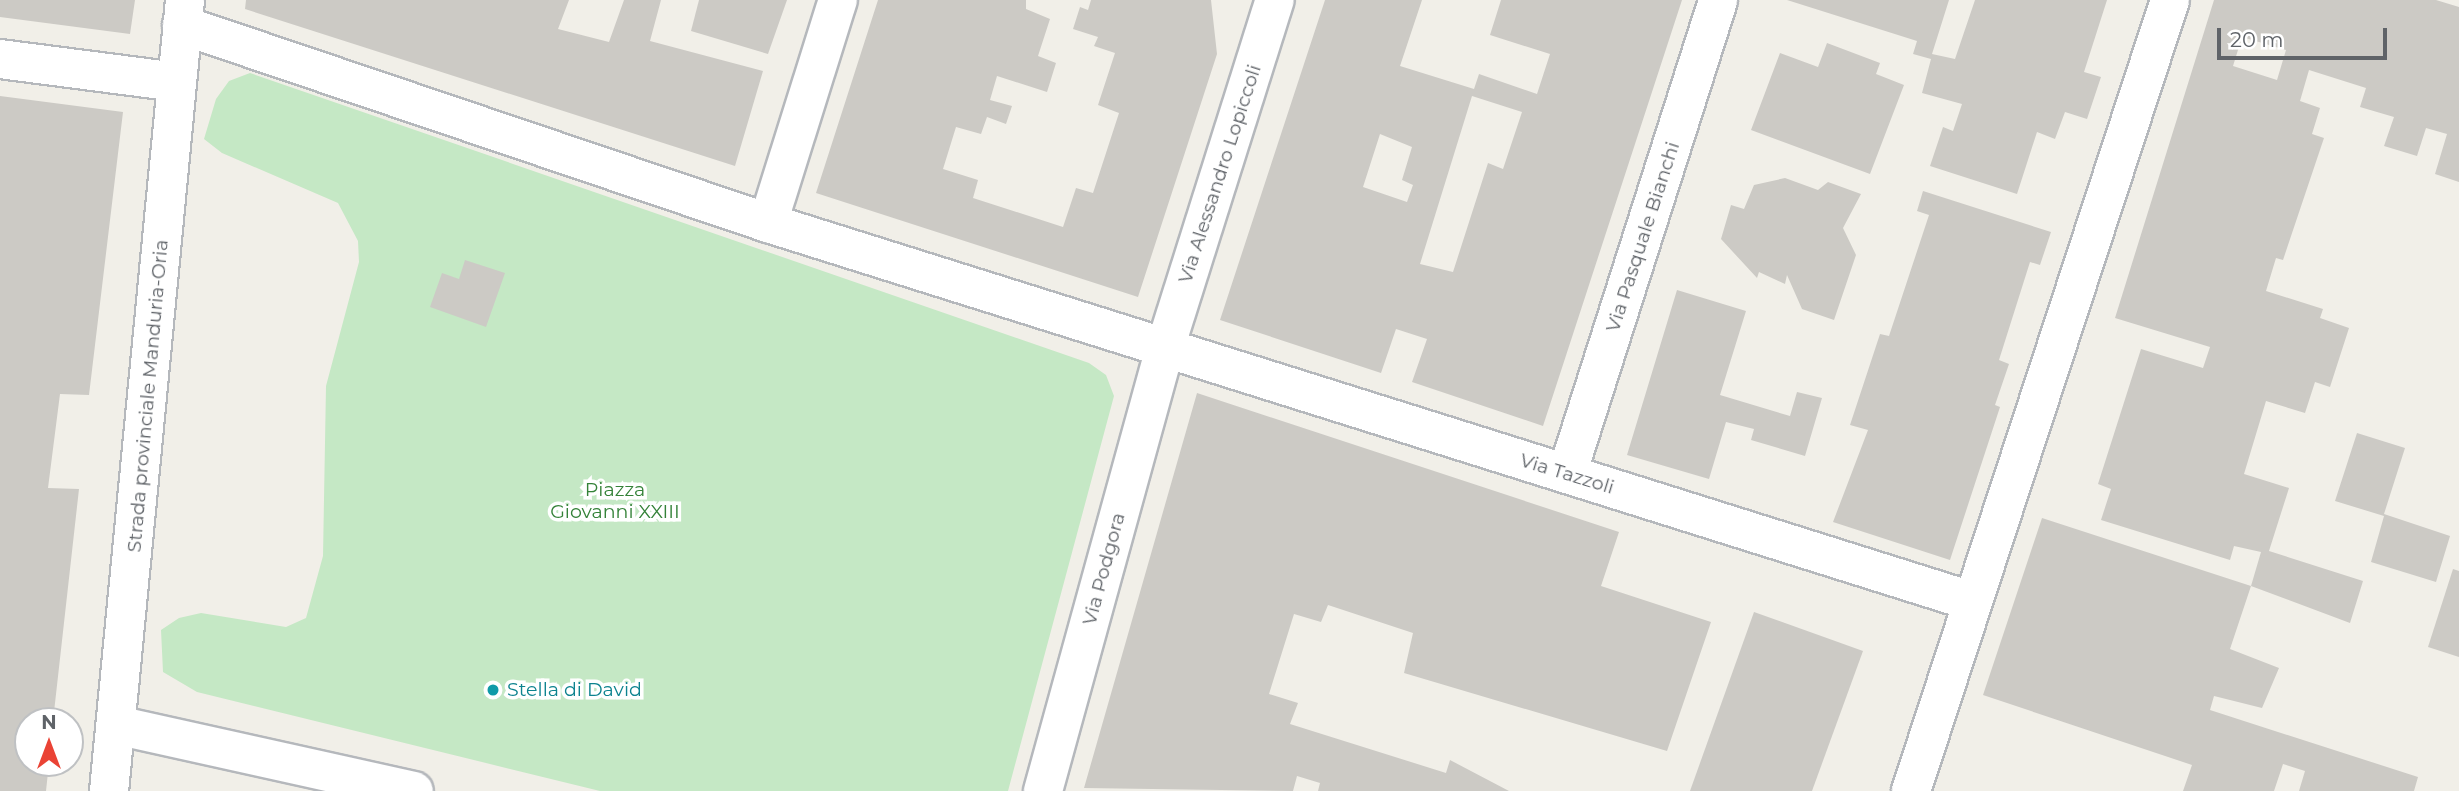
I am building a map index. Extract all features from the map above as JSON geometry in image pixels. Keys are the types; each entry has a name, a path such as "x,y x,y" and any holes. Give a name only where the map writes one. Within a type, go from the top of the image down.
{"street":[{"path":"768,223 838,0"},
{"name":"Via Alessandro Lopiccoli","path":"1165,348 1275,0"},
{"name":"Via Pasquale Bianchi","path":"1567,474 1718,0"},
{"path":"1911,791 1968,600 2170,0"},
{"path":"183,13 768,223 1165,348"},
{"name":"Strada provinciale Manduria-Oria","path":"109,791 183,13"},
{"path":"0,59 176,82"},
{"name":"Via Tazzoli","path":"1165,348 1968,600"},
{"name":"Via Podgora","path":"1043,791 1165,348"},
{"path":"116,725 414,791"}],"green space":[{"name":"Piazza Giovanni XXIII","path":"250,73 1089,363 1106,375 1114,396 1008,791 600,791 197,692 163,672 161,630 179,618 201,613 286,627 306,618 323,556 326,386 359,262 358,241 338,203 222,153 204,139 216,99 229,81"}],"building":[{"path":"0,0 135,0 130,34 0,17"},
{"path":"246,0 569,0 558,29 609,42 624,0 661,0 650,41 763,71 735,166 245,9"},
{"path":"699,0 787,0 768,54 691,31"},
{"path":"878,0 1026,0 1026,9 1050,19 1038,56 1056,63 1047,92 997,76 990,100 1012,106 1006,124 987,117 981,134 956,127 943,169 978,180 973,198 1063,227 1076,188 1093,193 1119,113 1098,105 1115,53 1094,46 1098,37 1073,29 1080,7 1088,10 1091,0 1211,0 1217,54 1138,297 816,193"},
{"path":"1325,0 1422,0 1400,66 1474,89 1479,74 1537,94 1550,54 1490,35 1501,0 1682,0 1543,426 1412,382 1427,339 1396,329 1381,373 1220,320","holes":["1472,96 1522,112 1503,169 1488,163 1453,272 1420,264","1380,134 1412,147 1402,180 1413,185 1407,202 1363,187"]},
{"path":"1787,0 1949,0 1932,54 1955,59 1975,0 2107,0 2084,72 2101,77 2087,119 2065,112 2055,139 2037,132 2017,194 1930,166 1943,127 1953,131 1962,104 1922,93 1931,59 1913,54 1917,41"},
{"path":"2214,0 2436,0 2459,7 2459,182 2435,174 2447,134 2426,128 2417,156 2384,146 2394,117 2360,107 2366,88 2309,70 2300,101 2320,108 2312,134 2324,138 2283,260 2276,258 2266,291 2323,309 2320,318 2349,328 2330,387 2315,382 2305,413 2266,401 2244,474 2289,488 2269,551 2363,581 2350,623 2251,586 2261,552 2234,546 2230,560 2101,520 2111,489 2098,484 2141,349 2203,368 2210,347 2115,318","holes":["2242,37 2286,50 2277,80 2233,66"]},
{"path":"1827,43 1880,63 1876,74 1904,85 1870,174 1751,130 1780,53 1818,67"},
{"path":"0,96 123,112 89,395 60,394 48,488 79,489 55,707 14,707 14,777 48,777 46,791 0,791"},
{"path":"1785,178 1818,190 1828,182 1861,194 1843,228 1856,255 1834,320 1802,309 1787,275 1785,284 1759,272 1757,278 1721,239 1731,205 1744,209 1754,185"},
{"path":"1923,191 2051,232 2040,265 2030,262 1999,360 2009,364 1995,405 2000,407 1950,560 1833,522 1868,430 1850,425 1880,334 1889,336 1929,215 1917,211"},
{"path":"465,260 505,273 486,327 430,307 442,273 459,279"},
{"path":"1677,290 1746,311 1720,395 1790,416 1797,392 1822,398 1805,456 1751,440 1754,429 1726,422 1709,479 1627,455"},
{"path":"1197,393 1619,532 1601,586 1711,622 1667,751 1404,673 1413,633 1328,605 1321,622 1294,614 1269,694 1298,703 1290,724 1446,773 1450,760 1509,791 1318,791 1320,783 1297,776 1293,791 1084,788"},
{"path":"2357,433 2405,448 2384,514 2450,536 2436,582 2371,562 2384,516 2335,501"},
{"path":"2042,518 2251,586 2230,649 2279,668 2262,708 2214,696 2210,710 2418,777 2414,791 2299,791 2305,771 2283,764 2274,791 2183,791 2192,765 1983,695"},
{"path":"2453,569 2459,571 2459,657 2428,647"},
{"path":"1754,612 1863,651 1812,791 1690,791"}],"place":[{"name":"Stella di David","path":"493,690"}]}
